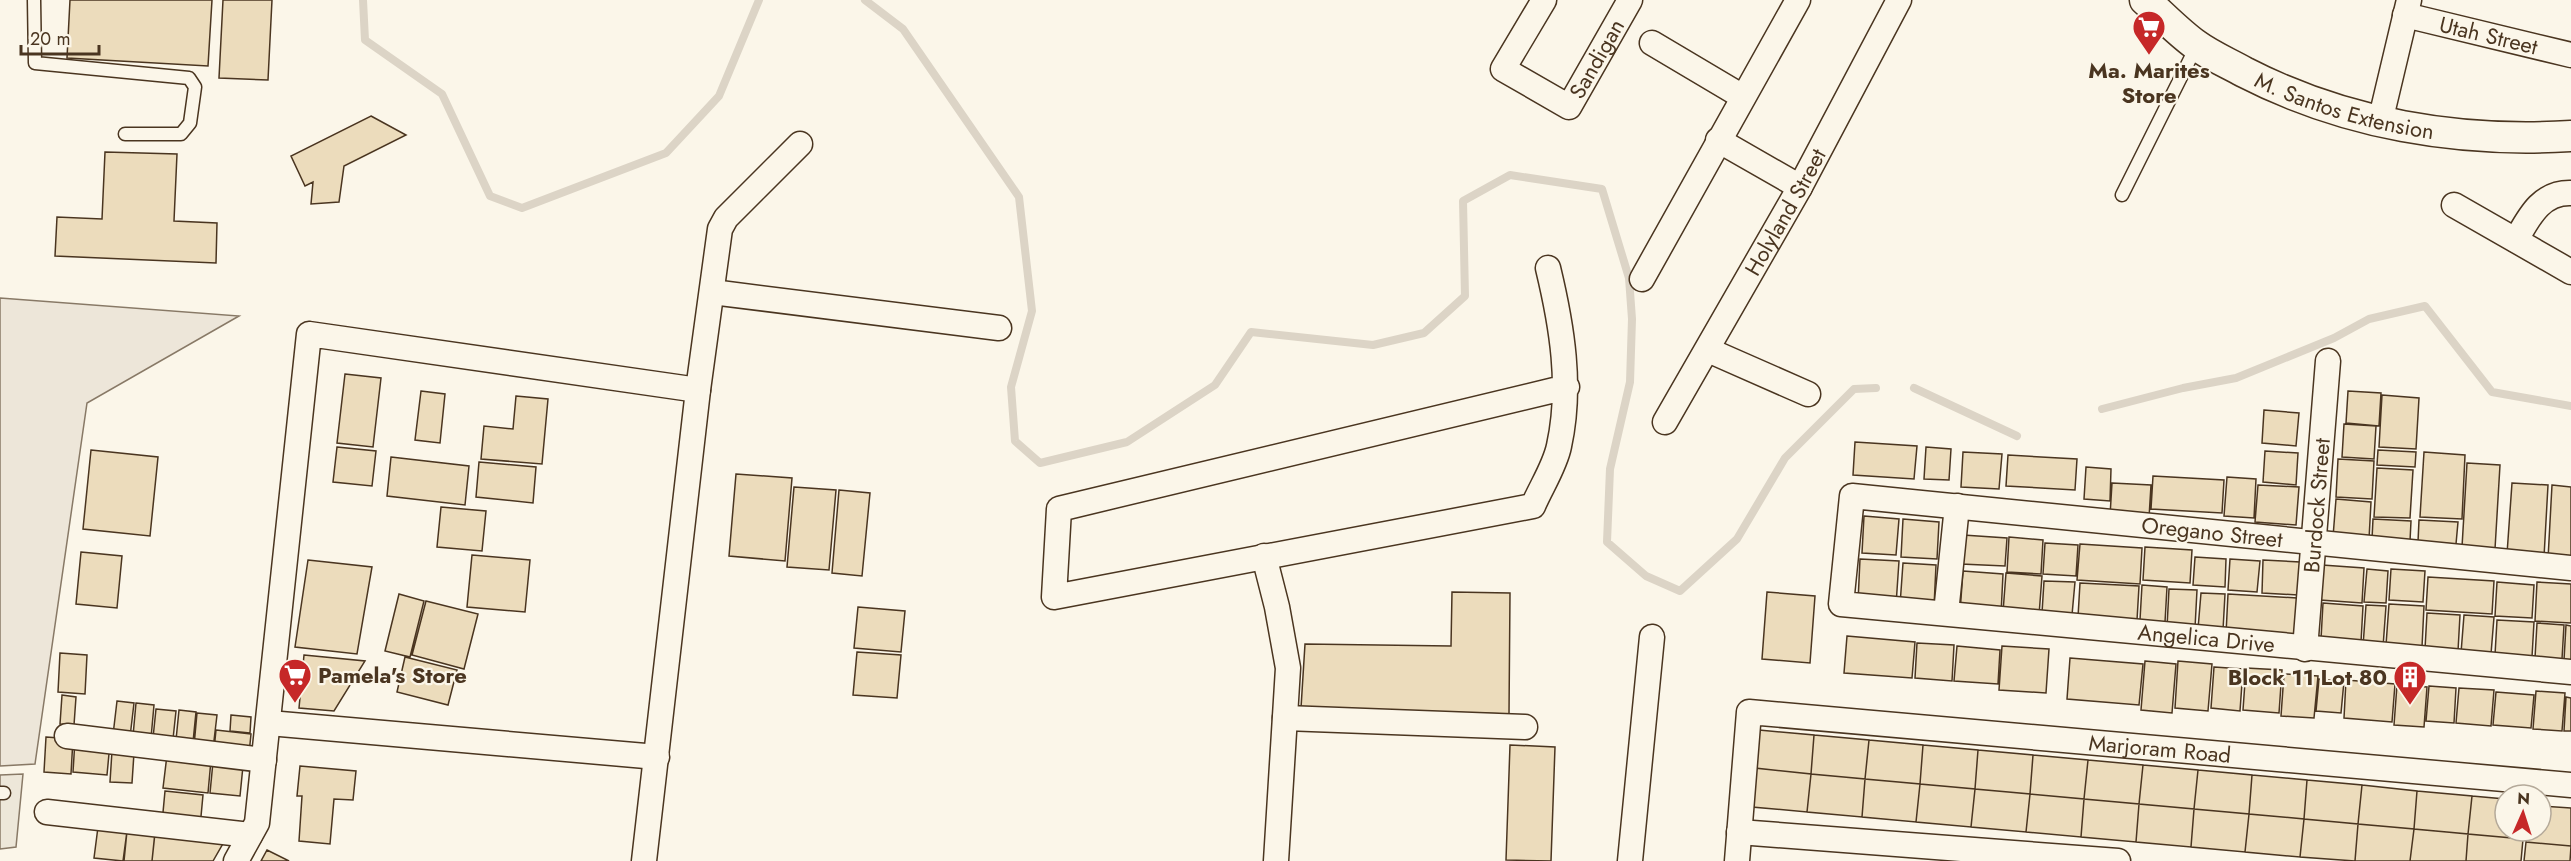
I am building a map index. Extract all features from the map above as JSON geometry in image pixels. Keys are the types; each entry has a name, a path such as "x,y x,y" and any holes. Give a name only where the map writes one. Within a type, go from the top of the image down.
{"street":[{"name":"Sandigan","path":"1544,0 1503,69 1569,107 1630,0"},
{"path":"1642,279 1798,0"},
{"name":"Holyland Street","path":"1665,422 1800,187 1898,0"},
{"name":"M. Santos Extension","path":"2145,0 2197,46 2265,83 2304,100 2380,122 2434,132 2480,137 2571,136"},
{"path":"2380,122 2407,8"},
{"name":"Utah Street","path":"2407,8 2571,56"},
{"path":"1652,43 1743,97"},
{"path":"1718,140 1800,187"},
{"path":"644,861 698,390 720,229 726,218 800,144"},
{"path":"2516,240 2536,206 2564,193 2571,193"},
{"path":"2454,205 2571,272"},
{"path":"1548,268 1558,310 1567,387 1559,448 1533,506 1054,597 1059,509 1567,387"},
{"path":"712,292 999,328"},
{"path":"236,861 256,823 309,334 698,390"},
{"path":"1708,350 1808,394"},
{"name":"Burdock Street","path":"2305,649 2328,361"},
{"name":"Oregano Street","path":"1841,604 1852,496 2571,568"},
{"path":"1946,613 1957,506"},
{"path":"1264,556 1277,607 1288,668 1276,861"},
{"name":"Angelica Drive","path":"1841,604 2571,672"},
{"path":"1630,861 1652,637"},
{"name":"Marjoram Road","path":"1739,832 1749,712 2571,785"},
{"path":"1285,718 1526,727"},
{"path":"268,723 657,758"},
{"path":"67,736 264,760"},
{"path":"47,812 250,835"},
{"path":"1737,861 1739,832 2118,861"}],"lane":[{"path":"34,0 35,63 189,78 195,87 190,123 181,134 125,134"},
{"path":"2122,195 2197,46"}],"shaded area":[{"path":"0,298 239,316 87,403 35,764 0,766"},
{"path":"23,774 16,847 0,849 0,775"}],"building":[{"path":"70,0 212,0 208,66 67,58"},
{"path":"223,0 272,0 268,80 219,78"},
{"path":"371,116 406,135 344,166 339,202 311,204 313,182 305,186 291,156"},
{"path":"105,152 177,154 174,221 217,223 216,263 55,256 57,217 102,219"},
{"path":"345,374 381,378 373,447 337,443"},
{"path":"421,391 445,394 440,443 415,440"},
{"path":"2348,391 2381,393 2379,426 2346,423"},
{"path":"2382,395 2419,398 2416,449 2379,447"},
{"path":"516,396 548,399 542,464 481,459 484,426 513,429"},
{"path":"2264,410 2299,413 2296,446 2262,443"},
{"path":"2344,424 2376,426 2374,459 2342,457"},
{"path":"1855,442 1917,446 1914,479 1853,475"},
{"path":"337,447 376,451 372,486 333,482"},
{"path":"1926,447 1951,449 1949,480 1924,479"},
{"path":"91,450 158,457 150,536 83,529"},
{"path":"2378,450 2416,452 2415,467 2377,465"},
{"path":"2265,451 2298,453 2296,485 2263,482"},
{"path":"1963,452 2002,454 1999,489 1961,487"},
{"path":"2424,452 2465,455 2462,519 2420,517"},
{"path":"2008,455 2077,459 2075,490 2006,486"},
{"path":"391,457 469,466 465,505 387,496"},
{"path":"2338,459 2374,461 2372,499 2336,497"},
{"path":"479,462 536,467 533,503 476,497"},
{"path":"2467,463 2500,465 2495,549 2462,547"},
{"path":"2086,467 2111,469 2110,501 2084,499"},
{"path":"2377,468 2413,470 2410,518 2374,517"},
{"path":"736,474 792,478 785,561 729,556"},
{"path":"2153,476 2224,480 2222,513 2151,509"},
{"path":"2227,477 2256,479 2254,518 2224,516"},
{"path":"2112,483 2151,485 2149,518 2110,516"},
{"path":"2512,483 2548,485 2544,557 2507,554"},
{"path":"2258,485 2299,487 2296,525 2255,522"},
{"path":"2552,485 2571,487 2571,560 2548,559"},
{"path":"794,487 836,490 829,570 787,567"},
{"path":"839,490 870,493 862,576 832,573"},
{"path":"2336,499 2371,502 2369,539 2333,537"},
{"path":"441,507 486,511 482,551 437,547"},
{"path":"1864,516 1899,519 1896,555 1862,553"},
{"path":"1903,519 1939,522 1937,559 1901,557"},
{"path":"2373,519 2411,521 2410,541 2372,539"},
{"path":"2419,520 2458,522 2456,544 2418,542"},
{"path":"1963,535 2007,538 2005,566 1961,564"},
{"path":"2009,537 2043,540 2041,574 2007,572"},
{"path":"2045,543 2078,545 2076,576 2043,574"},
{"path":"2080,544 2142,548 2140,584 2077,580"},
{"path":"2145,547 2192,550 2190,583 2143,580"},
{"path":"81,552 122,556 117,608 76,604"},
{"path":"472,555 530,560 525,612 467,607"},
{"path":"2195,557 2226,559 2225,587 2193,585"},
{"path":"1860,559 1899,561 1896,605 1858,602"},
{"path":"2230,559 2260,561 2257,592 2228,590"},
{"path":"308,560 372,567 357,654 295,647"},
{"path":"2263,560 2300,562 2298,595 2262,593"},
{"path":"1903,563 1936,565 1934,607 1900,605"},
{"path":"2322,565 2364,568 2362,603 2320,600"},
{"path":"2367,569 2388,571 2386,603 2364,602"},
{"path":"2391,569 2425,571 2423,602 2389,600"},
{"path":"1963,571 2003,574 2001,614 1960,612"},
{"path":"2006,573 2042,576 2039,615 2003,612"},
{"path":"2428,577 2494,581 2492,614 2426,610"},
{"path":"2044,581 2075,582 2072,615 2042,613"},
{"path":"2497,582 2534,585 2532,618 2495,616"},
{"path":"2537,582 2571,584 2571,623 2535,621"},
{"path":"2080,583 2139,586 2137,620 2078,617"},
{"path":"2142,585 2167,587 2165,622 2140,620"},
{"path":"2169,589 2197,590 2195,628 2167,627"},
{"path":"1452,592 1510,593 1509,714 1301,708 1305,644 1451,646"},
{"path":"1767,592 1815,596 1810,663 1762,659"},
{"path":"2201,593 2225,594 2223,630 2198,629"},
{"path":"399,594 424,601 410,657 385,651"},
{"path":"2228,594 2297,598 2294,638 2226,634"},
{"path":"426,601 478,614 464,669 412,655"},
{"path":"2323,603 2363,606 2361,642 2321,639"},
{"path":"2389,604 2424,606 2422,647 2386,645"},
{"path":"2366,605 2386,606 2383,647 2363,646"},
{"path":"858,607 905,611 901,652 854,648"},
{"path":"2427,613 2460,615 2458,651 2425,649"},
{"path":"2464,615 2494,617 2491,654 2461,653"},
{"path":"2497,620 2534,622 2532,657 2495,655"},
{"path":"2537,623 2564,625 2562,659 2535,658"},
{"path":"2566,625 2571,626 2571,660 2564,660"},
{"path":"1847,636 1915,642 1912,678 1844,673"},
{"path":"1917,643 1954,645 1952,681 1915,678"},
{"path":"1957,646 2000,650 1998,684 1954,681"},
{"path":"2002,646 2049,649 2046,693 1999,690"},
{"path":"857,652 901,655 897,698 853,695"},
{"path":"60,653 87,655 85,694 58,692"},
{"path":"304,655 365,661 334,711 299,708"},
{"path":"405,657 457,670 448,705 397,692"},
{"path":"2070,658 2143,664 2139,705 2067,699"},
{"path":"2145,661 2176,664 2172,713 2141,710"},
{"path":"2178,661 2212,664 2208,711 2175,708"},
{"path":"2214,667 2243,669 2240,711 2211,708"},
{"path":"2246,668 2282,670 2279,713 2243,710"},
{"path":"2284,674 2318,676 2314,718 2281,716"},
{"path":"2319,679 2344,681 2341,713 2316,711"},
{"path":"2346,680 2395,684 2392,722 2344,718"},
{"name":"Block 11 Lot 80","path":"2397,685 2427,687 2424,727 2394,725"},
{"path":"2429,686 2456,688 2454,723 2426,721"},
{"path":"2459,688 2494,690 2491,726 2456,723"},
{"path":"2536,691 2565,693 2562,731 2533,729"},
{"path":"2496,692 2534,695 2531,728 2493,725"},
{"path":"62,695 76,697 74,725 60,724"},
{"path":"2566,697 2571,698 2571,731 2564,731"},
{"path":"117,701 134,703 130,737 113,735"},
{"path":"136,703 154,705 151,738 133,736"},
{"path":"156,709 176,711 173,739 153,738"},
{"path":"179,710 196,712 193,742 176,740"},
{"path":"197,713 217,715 213,749 194,746"},
{"path":"231,715 251,717 250,733 230,731"},
{"path":"216,730 251,734 249,754 214,750"},
{"path":"1759,730 1814,735 1811,774 1755,768"},
{"path":"1814,735 1869,740 1865,779 1811,774"},
{"path":"46,737 73,739 71,774 44,772"},
{"path":"75,740 110,743 107,775 73,772"},
{"path":"1869,740 1923,745 1920,784 1865,779"},
{"path":"1510,745 1555,747 1551,861 1506,860"},
{"path":"1923,745 1978,750 1975,789 1920,784"},
{"path":"1978,750 2033,755 2030,794 1975,789"},
{"path":"112,751 134,753 132,783 110,782"},
{"path":"167,755 211,760 208,793 163,788"},
{"path":"2033,755 2088,760 2084,799 2030,794"},
{"path":"2088,760 2143,765 2139,804 2084,799"},
{"path":"213,762 243,766 240,796 210,793"},
{"path":"2143,765 2198,770 2194,809 2139,804"},
{"path":"300,766 356,771 353,800 334,799 330,844 299,841 302,796 297,796"},
{"path":"1755,768 1811,774 1807,812 1752,807"},
{"path":"2198,770 2252,775 2249,814 2194,809"},
{"path":"1811,774 1865,779 1862,817 1807,812"},
{"path":"2252,775 2307,780 2304,819 2249,814"},
{"path":"1865,779 1920,784 1916,822 1862,817"},
{"path":"2307,780 2362,785 2358,824 2304,819"},
{"path":"1920,784 1975,789 1971,827 1916,822"},
{"path":"2362,785 2417,791 2414,829 2358,824"},
{"path":"1975,789 2030,794 2026,832 1971,827"},
{"path":"165,791 203,795 200,827 162,823"},
{"path":"2417,791 2472,796 2468,834 2414,829"},
{"path":"2030,794 2084,799 2081,837 2026,832"},
{"path":"2472,796 2493,798 2493,836 2468,834"},
{"path":"2084,799 2139,804 2136,842 2081,837"},
{"path":"2139,804 2194,809 2191,847 2136,842"},
{"path":"2553,807 2571,808 2571,846 2537,843 2553,843"},
{"path":"2194,809 2249,814 2245,852 2191,847"},
{"path":"2249,814 2304,819 2300,857 2245,852"},
{"path":"2304,819 2358,824 2355,861 2300,857"},
{"path":"2358,824 2414,829 2410,861 2355,861"},
{"path":"98,827 127,831 123,861 94,858"},
{"path":"2414,829 2468,834 2466,861 2410,861"},
{"path":"127,831 155,833 152,861 124,861"},
{"path":"155,832 225,840 213,861 152,861"},
{"path":"2468,834 2493,836 2493,843 2523,843 2521,861 2466,861"},
{"path":"2526,843 2571,846 2570,861 2524,861"},
{"path":"267,850 289,861 261,861"}],"waterway":[{"path":"363,0 365,40 442,94 490,196 522,208 666,153 719,96 759,0"},
{"path":"865,0 903,29 1019,197 1032,311 1011,387 1015,441 1040,463 1127,442 1215,385 1251,332 1373,345 1424,333 1465,296 1463,201 1510,175 1602,189 1629,278 1632,319 1630,382 1610,469 1607,542 1646,576 1680,591 1737,539 1785,458 1854,389 1876,388"},
{"path":"2102,409 2183,388 2236,378 2334,338 2369,319 2425,306 2492,392 2571,406"},
{"path":"1914,388 2017,436"}],"place":[{"name":"Ma. Marites Store","path":"2149,56"},
{"name":"Pamela's Store","path":"295,704"},
{"name":"Block 11 Lot 80","path":"2410,706"}]}
